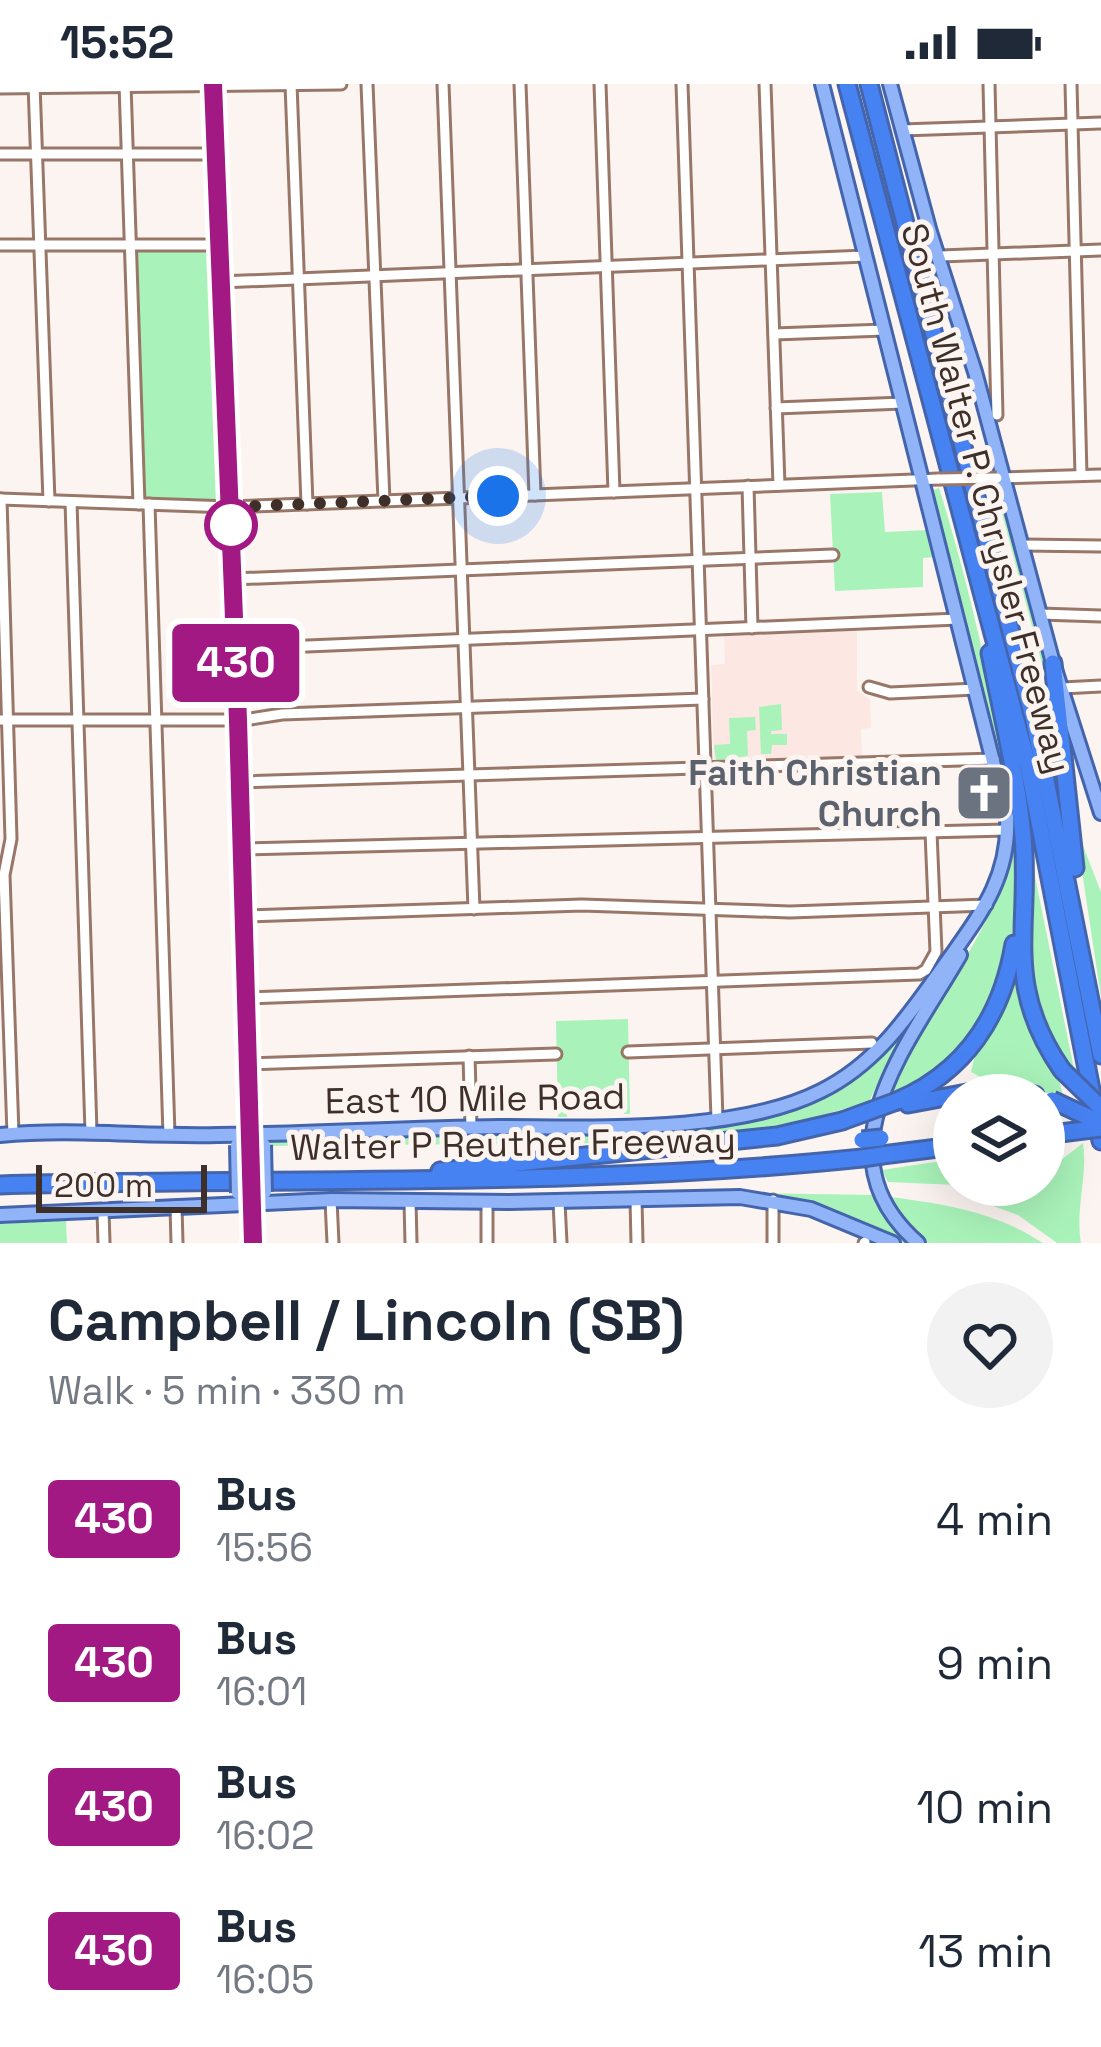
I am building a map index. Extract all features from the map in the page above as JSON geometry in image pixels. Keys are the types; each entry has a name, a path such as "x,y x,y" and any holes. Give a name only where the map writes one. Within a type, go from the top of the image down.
{"highway":[{"path":"836,84 890,246"},
{"name":"South Walter P. Chrysler Freeway","path":"847,84 1032,781 1101,1141"},
{"path":"869,84 1034,721 1101,1054"},
{"path":"980,581 1020,811 1024,985 1044,1041 1062,1070 1101,1108"},
{"path":"1053,663 1080,943"},
{"path":"898,1104 947,1072 986,1029 1007,982 1022,900"},
{"path":"366,1180 777,1136 933,1098"},
{"path":"1065,1107 1101,1125"},
{"path":"1065,1131 1101,1125"},
{"name":"Walter P Reuther Freeway","path":"0,1185 583,1179 881,1147 933,1146"}],"main road":[{"path":"822,84 994,759 1007,830 1005,861 987,905 885,1083 874,1119 873,1160 878,1181 895,1218 918,1243"},
{"path":"890,84 975,372 1053,663 1101,813"},
{"name":"East 10 Mile Road","path":"245,1141 334,1132 717,1119 791,1104 819,1093 866,1062 903,1024 967,937"},
{"path":"7,1134 91,1132 245,1141"},
{"path":"245,1141 257,1197"},
{"path":"245,1141 257,1197"},
{"path":"0,1215 257,1197 559,1202 727,1197 773,1201 830,1215 893,1243"}],"street":[{"path":"0,88 341,84"},
{"path":"367,84 383,501"},
{"path":"443,84 474,909"},
{"path":"520,84 536,495"},
{"path":"600,84 614,492"},
{"path":"682,84 717,1119"},
{"path":"764,84 779,485"},
{"path":"989,84 998,415"},
{"path":"1071,84 1081,475"},
{"path":"291,85 308,504"},
{"path":"34,86 49,501"},
{"path":"124,86 156,720 169,1135"},
{"path":"213,86 236,649 248,1064 245,1141"},
{"path":"902,130 1101,123"},
{"path":"0,154 215,154"},
{"path":"0,245 219,245"},
{"path":"941,256 1101,250"},
{"path":"220,282 866,256"},
{"path":"773,334 886,330"},
{"path":"975,372 996,369"},
{"path":"776,409 903,403"},
{"path":"7,1134 4,875 11,839 0,499 230,507 1101,475"},
{"path":"748,486 752,628"},
{"path":"71,502 91,1132"},
{"path":"1022,545 1101,546"},
{"path":"233,579 833,555"},
{"path":"1040,614 1101,616"},
{"path":"236,649 958,619"},
{"path":"1062,688 1101,686"},
{"path":"869,687 890,693 976,689"},
{"path":"4,720 238,720 282,714 703,699"},
{"path":"1081,757 1101,756"},
{"path":"240,782 994,759"},
{"path":"242,849 1007,830"},
{"path":"246,998 919,974 936,952 931,832"},
{"path":"244,916 582,905 790,912 987,905"},
{"path":"628,1052 872,1043"},
{"path":"851,1044 866,1062"},
{"path":"248,1064 556,1054"},
{"path":"469,1056 471,1127"},
{"path":"253,1243 257,1197"},
{"path":"636,1199 637,1243"},
{"path":"331,1200 333,1243"},
{"path":"410,1201 412,1243"},
{"path":"773,1201 773,1243"},
{"path":"487,1202 488,1243"},
{"path":"559,1202 561,1243"},
{"path":"176,1206 177,1243"},
{"path":"103,1211 104,1243"}],"shaded area":[{"path":"857,631 857,690 870,700 871,728 861,729 862,757 714,762 711,665 725,664 724,636"}],"green space":[{"path":"211,249 214,253 224,494 218,501 143,496 135,251"},
{"path":"999,486 1044,651 1054,709 996,491"},
{"path":"939,488 971,603 1009,778 1018,836 1018,888 1002,975 980,1025 949,1063 882,1101 899,1064 988,917 1003,879 1010,839 1008,798 929,492"},
{"path":"882,492 885,532 928,530 935,557 923,558 923,587 835,591 830,494"},
{"path":"781,704 782,730 771,734 787,734 787,745 772,745 771,754 761,754 759,707"},
{"path":"755,717 756,730 747,731 748,756 716,761 714,745 730,744 729,718"},
{"path":"1075,825 1101,892 1101,997"},
{"path":"1032,862 1075,1074 1045,1025 1031,973"},
{"path":"1016,975 1057,1074 975,1074 971,1072 977,1047"},
{"path":"921,1005 869,1102 783,1126 598,1143 267,1146 273,1141 336,1136 731,1122 869,1065"},
{"path":"628,1019 630,1114 624,1114 623,1089 567,1091 567,1117 558,1117 556,1021"},
{"path":"1083,1143 1081,1243 1057,1243 1018,1215 993,1206 1065,1206 1065,1157"},
{"path":"933,1162 933,1184 888,1182 882,1170"},
{"path":"745,1193 878,1195 911,1243 901,1243 828,1210"},
{"path":"890,1197 970,1211 1043,1243 923,1243 897,1213"},
{"path":"66,1219 67,1243 0,1243 0,1224"}],"bus line":[{"name":"430","path":"213,84 253,1243"}],"place":[{"name":"Faith Christian Church","path":"984,793"}],"route":[{"path":"231,525 230,507 498,496"}]}
